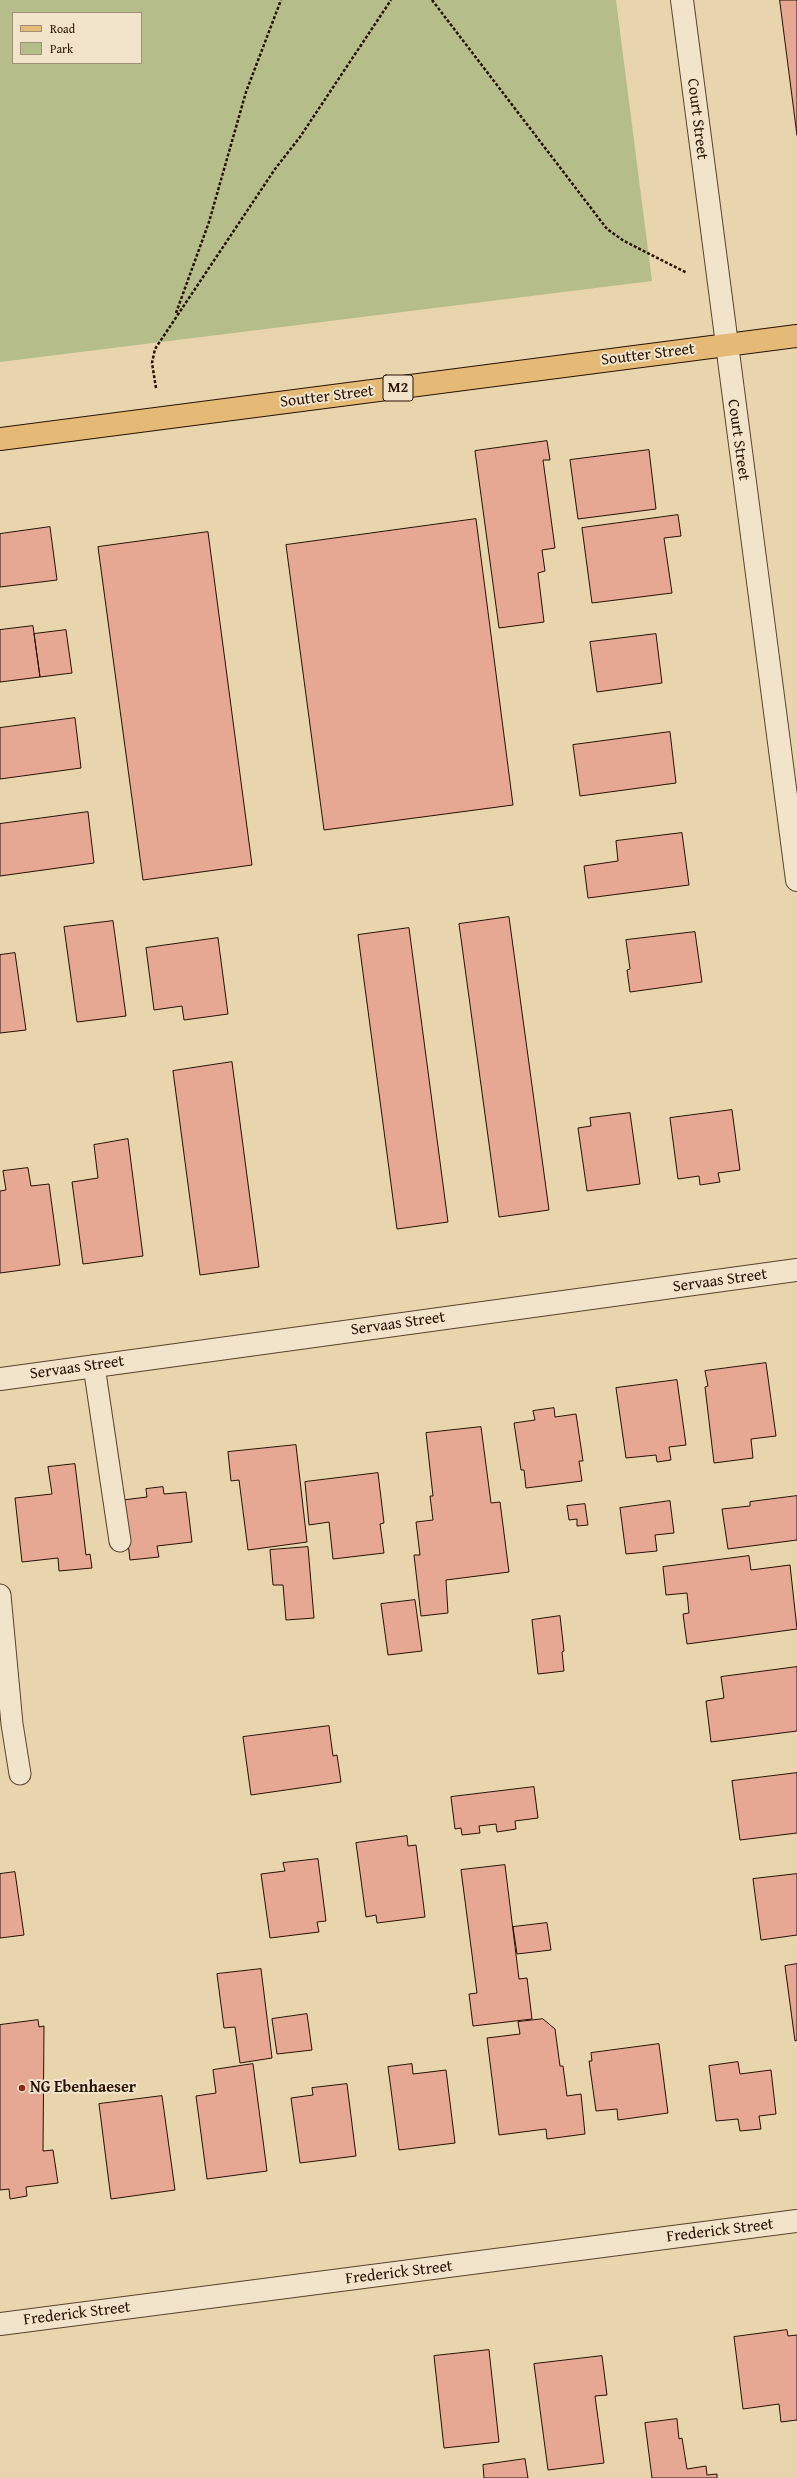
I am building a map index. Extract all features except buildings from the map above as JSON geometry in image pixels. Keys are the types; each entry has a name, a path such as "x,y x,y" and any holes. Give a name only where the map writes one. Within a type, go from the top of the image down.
{"main road":[{"name":"Soutter Street","path":"0,439 797,336"}],"street":[{"name":"Court Street","path":"682,0 797,880"},
{"name":"Servaas Street","path":"0,1379 797,1270"},
{"name":"Frederick Street","path":"0,2324 797,2222"}],"lane":[{"path":"94,1366 120,1541"},
{"path":"0,1595 12,1724 20,1774"}],"path":[{"path":"175,317 209,222 246,92 281,0"},
{"path":"159,419 153,356 175,317 275,169 318,111 391,0"},
{"path":"432,0 607,229 624,241 719,288"}],"green space":[{"path":"0,0 616,0 652,281 0,362"}],"place":[{"name":"NG Ebenhaeser","path":"22,2088"}]}
